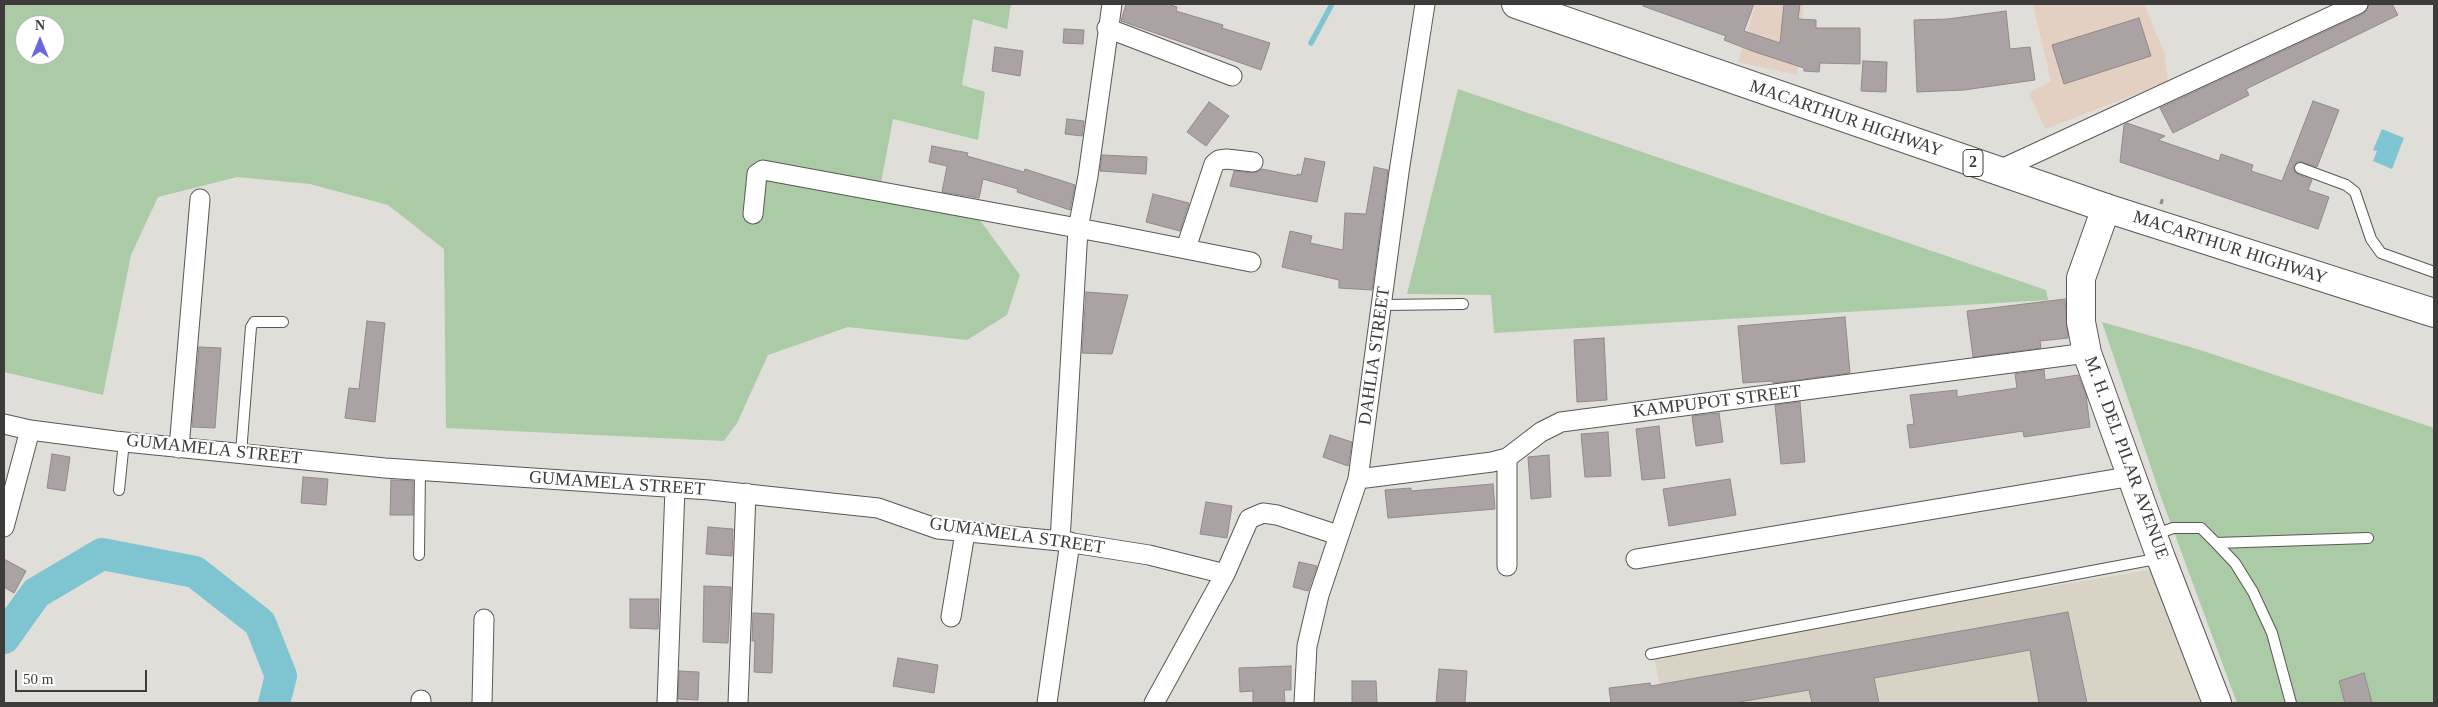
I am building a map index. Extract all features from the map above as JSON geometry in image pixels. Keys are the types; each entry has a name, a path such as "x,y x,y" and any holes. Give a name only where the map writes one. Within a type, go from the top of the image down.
{"main road":[{"name":"MACARTHUR HIGHWAY","path":"1516,4 2106,208 2434,313"},
{"name":"M. H. DEL PILAR AVENUE","path":"2106,208 2081,278 2081,322 2087,353 2133,476 2157,547 2217,703"}],"street":[{"path":"1047,703 1065,542 1078,229 1088,176 1107,28 1112,4"},
{"name":"DAHLIA STREET","path":"1304,703 1307,646 1319,595 1358,478 1399,172 1425,4"},
{"path":"1997,171 2357,4"},
{"path":"1107,28 1232,76"},
{"path":"1186,248 1214,164 1219,160 1227,159 1253,162"},
{"path":"753,214 757,174 763,170 1186,248 1251,262"},
{"path":"179,448 200,199"},
{"name":"KAMPUPOT STREET","path":"1358,478 1492,462 1507,458 1541,432 1561,422 2087,353"},
{"name":"GUMAMELA STREET","path":"4,424 30,430 179,448 420,471 746,493 878,508 938,529 1065,542 1149,555 1225,574"},
{"path":"4,525 30,430"},
{"path":"1507,458 1507,566"},
{"path":"1636,559 2133,476"},
{"path":"667,703 675,488"},
{"path":"738,703 746,493"},
{"path":"1154,703 1225,574 1249,519 1263,513 1277,515 1338,535"},
{"path":"951,617 965,533"},
{"path":"482,703 484,619"}],"lane":[{"path":"2300,168 2346,184 2355,192 2371,239 2381,253 2434,272"},
{"path":"1382,305 1463,304"},
{"path":"241,453 251,326 254,322 283,322"},
{"path":"119,490 124,441"},
{"path":"419,555 420,471"},
{"path":"1651,654 2157,547 2173,528 2201,528 2235,563 2249,584 2272,633 2291,703"},
{"path":"2216,543 2368,538"}],"shaded area":[{"path":"1756,4 1803,4 1797,75 1738,62"},
{"path":"2033,4 2144,4 2165,55 2168,82 2045,129 2029,93 2051,81"},
{"path":"2155,569 2202,703 1664,703 1653,653"}],"green space":[{"path":"4,4 1011,4 1007,29 973,19 962,85 985,92 978,140 893,119 879,193 977,216 1020,275 1007,315 967,340 848,327 768,355 737,423 724,441 446,428 444,249 388,205 310,184 237,177 158,197 131,255 103,395 4,372"},
{"path":"1458,89 2046,290 2048,300 1494,333 1491,295 1407,294"},
{"path":"2102,322 2197,349 2434,428 2434,703 2237,703 2161,497"}],"water":[{"path":"2382,129 2404,138 2392,169 2373,161 2377,151 2373,150"}],"building":[{"path":"1126,4 1168,4 1177,7 1176,11 1223,25 1222,28 1270,43 1261,70 1121,21"},
{"path":"1643,4 1754,4 1744,31 1780,43 1784,4 1800,4 1798,19 1816,20 1816,28 1860,28 1860,64 1820,63 1819,72 1804,71 1804,68 1724,40 1726,36 1643,6"},
{"path":"2369,4 2392,4 2398,15 2246,89 2249,95 2173,133 2160,108 2363,14"},
{"path":"2006,11 2010,49 2030,47 2035,80 1964,90 1917,92 1914,20 1948,19"},
{"path":"2139,18 2151,56 2064,84 2052,45"},
{"path":"1064,29 1084,30 1083,44 1063,43"},
{"path":"995,47 1023,51 1020,76 992,71"},
{"path":"1863,61 1887,62 1886,92 1861,91"},
{"path":"2313,101 2339,110 2317,167 2299,161 2293,166 2295,173 2312,180 2308,190 2329,197 2318,229 2120,162 2124,125 2127,123 2165,136 2158,140 2219,161 2221,154 2253,165 2251,171 2282,181"},
{"path":"1209,102 1229,116 1206,146 1187,132"},
{"path":"1067,119 1084,121 1082,136 1065,134"},
{"path":"932,146 968,153 967,156 1024,172 1025,169 1075,185 1070,210 1017,192 1018,189 983,179 979,198 942,192 947,166 929,162"},
{"path":"1102,155 1147,157 1146,174 1100,171"},
{"path":"1305,158 1325,162 1317,202 1230,186 1234,171 1252,173 1262,169 1297,176 1297,174 1301,175"},
{"path":"1374,167 1388,170 1372,290 1339,288 1339,280 1282,267 1290,231 1312,236 1310,243 1343,250 1345,213 1366,214"},
{"path":"1153,194 1189,203 1180,231 1146,222"},
{"path":"1086,292 1128,295 1112,354 1082,353"},
{"path":"2065,299 2068,338 2040,341 2041,348 1973,357 1967,311"},
{"path":"1845,317 1850,373 1773,383 1773,381 1743,383 1738,326"},
{"path":"367,321 385,323 375,422 345,418 349,388 359,389"},
{"path":"1604,338 1607,400 1577,402 1574,340"},
{"path":"199,347 221,348 215,428 192,427"},
{"path":"2044,370 2045,380 2078,375 2086,395 2090,427 2024,437 2023,431 1910,448 1907,425 1914,424 1910,395 1957,390 1957,397 2017,388 2015,374"},
{"path":"1800,402 1805,462 1781,464 1775,405"},
{"path":"1719,413 1723,442 1696,446 1692,416"},
{"path":"1659,426 1665,478 1642,480 1636,429"},
{"path":"1608,432 1611,476 1585,477 1581,434"},
{"path":"1330,435 1352,442 1348,466 1323,457"},
{"path":"52,454 70,457 65,491 47,488"},
{"path":"1549,455 1551,497 1531,499 1528,457"},
{"path":"303,477 328,479 326,505 301,503"},
{"path":"1730,479 1736,515 1669,526 1663,489"},
{"path":"391,480 413,481 413,515 390,515"},
{"path":"1493,484 1495,509 1388,518 1385,490 1411,488 1411,491"},
{"path":"1206,502 1232,506 1227,538 1200,534"},
{"path":"708,527 733,529 732,556 706,554"},
{"path":"4,559 26,571 14,593 4,587"},
{"path":"1299,562 1317,566 1308,591 1293,587"},
{"path":"704,586 731,587 728,643 703,642"},
{"path":"630,599 659,599 658,629 630,628"},
{"path":"2068,612 2087,703 2039,703 2030,650 1874,678 1879,703 1812,703 1809,690 1734,703 1611,703 1609,688 1650,683 1651,686"},
{"path":"753,613 774,614 772,673 754,672 755,641 752,641"},
{"path":"898,658 938,665 934,693 893,686"},
{"path":"1291,666 1291,690 1284,690 1285,703 1253,703 1253,691 1240,692 1239,668"},
{"path":"1439,669 1467,671 1465,703 1436,703"},
{"path":"679,671 699,672 698,700 678,699"},
{"path":"2364,673 2372,703 2345,703 2339,681"},
{"path":"1352,681 1376,681 1377,703 1352,703"}],"waterway":[{"path":"1311,43 1332,4"},
{"path":"4,638 36,593 102,554 195,572 260,623 281,676 274,703"}]}
